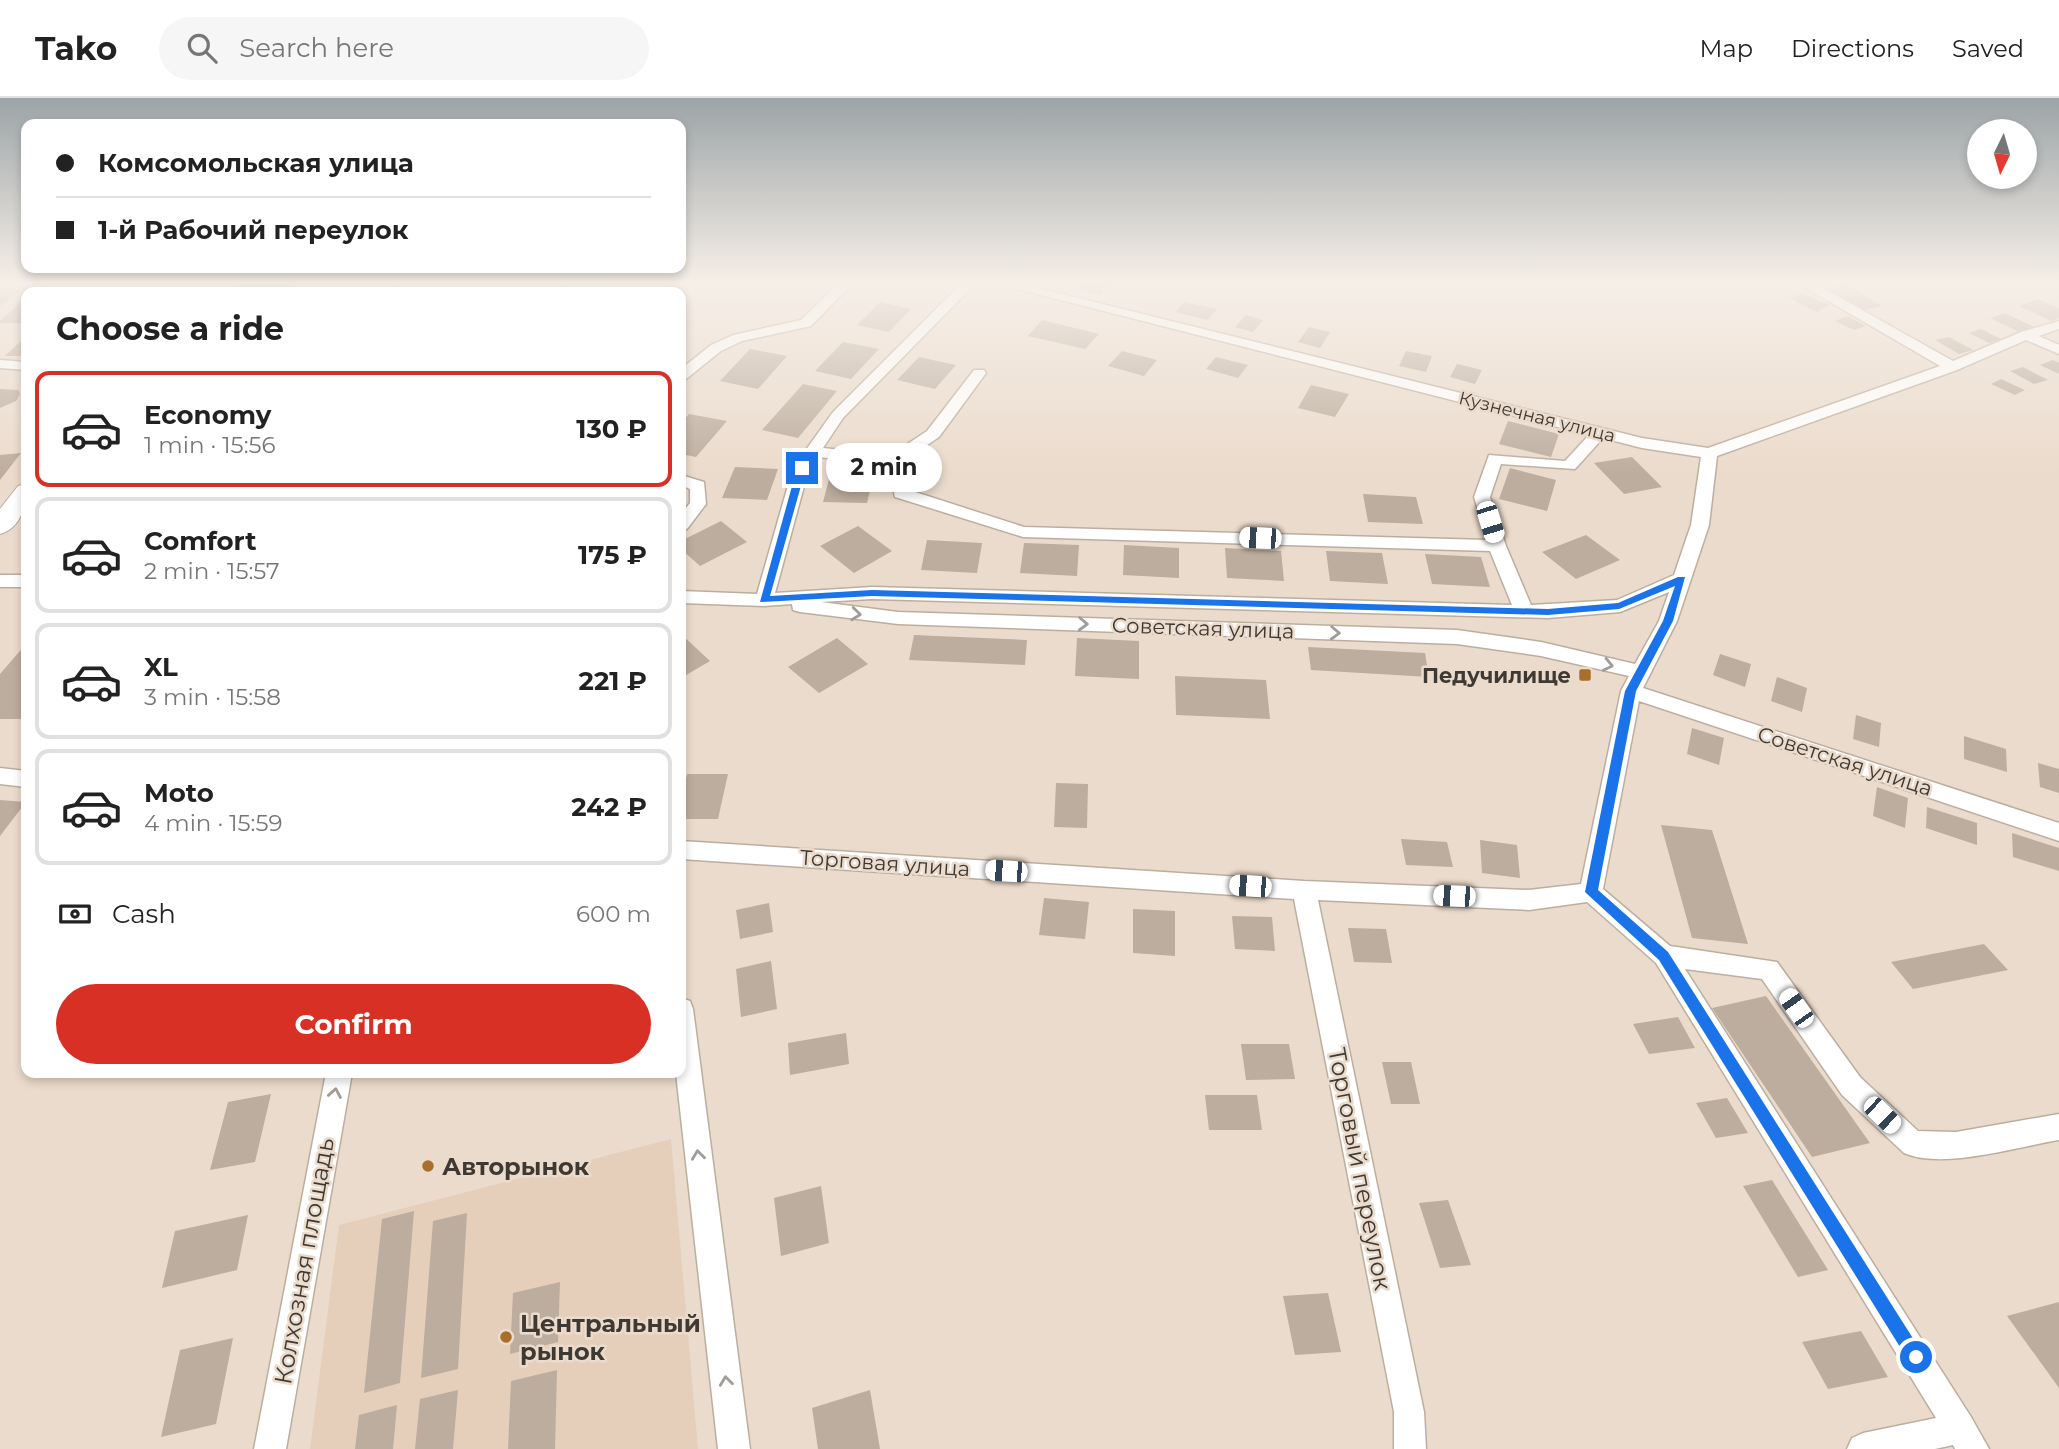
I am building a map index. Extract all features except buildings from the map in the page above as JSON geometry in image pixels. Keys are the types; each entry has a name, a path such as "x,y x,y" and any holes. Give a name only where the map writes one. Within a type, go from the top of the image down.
{"main road":[{"path":"0,526 21,498"}],"street":[{"path":"686,372 718,347"},
{"path":"764,600 802,468 838,415 906,347"},
{"name":"Кузнечная улица","path":"1258,347 1642,443 1709,453 1952,367 1998,347"},
{"path":"1917,347 1952,367"},
{"path":"0,364 21,366"},
{"path":"812,452 894,460 933,434 979,373"},
{"path":"1524,611 1497,546 1482,497 1495,458 1569,466 1600,432"},
{"path":"1709,453 1700,525 1668,621 1635,682 1591,892 1664,956 1967,1438 1863,1449"},
{"path":"894,460 901,493 1023,532 1497,546"},
{"path":"686,482 698,486 698,503 686,519"},
{"name":"Советская улица","path":"764,600 872,593 1524,611 1619,606 1682,579"},
{"path":"0,581 21,582"},
{"name":"Советская улица","path":"686,597 764,600 898,618 1457,637 1541,649 2059,832"},
{"path":"0,776 21,778"},
{"name":"Торговая улица","path":"686,850 1304,890 1530,900 1591,892"},
{"name":"Торговый переулок","path":"1304,890 1409,1412 1410,1449"},
{"path":"1664,956 1769,969 1851,1086 1913,1144 1956,1145 2059,1127"},
{"path":"686,1051 734,1449"},
{"name":"Колхозная площадь","path":"270,1449 338,1078"}],"shaded area":[{"name":"Центральный рынок","path":"671,1139 698,1449 310,1449 339,1225"}],"place":[{"name":"Педучилище","path":"1585,675"},
{"name":"Авторынок","path":"428,1166"},
{"name":"Центральный рынок","path":"506,1337"}],"route":[{"path":"802,468 764,600 872,593 1548,612 1619,606 1682,579 1668,621 1631,691 1591,892 1664,956 1916,1357"}]}
